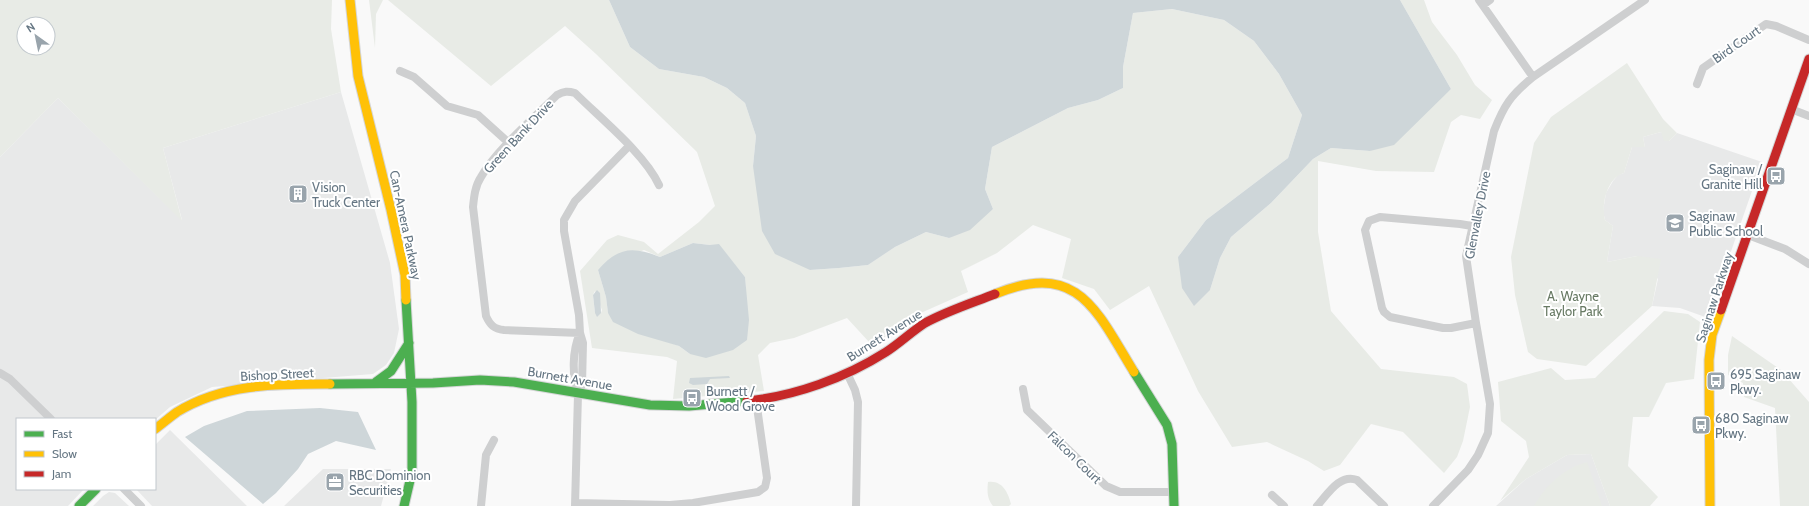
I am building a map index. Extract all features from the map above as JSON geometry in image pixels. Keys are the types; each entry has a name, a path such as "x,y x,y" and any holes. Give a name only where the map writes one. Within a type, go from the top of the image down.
{"street":[{"name":"Can-Amera Parkway","path":"350,0 358,76 391,210 404,274 411,382 412,472 404,506"},
{"path":"1490,0 1481,3 1533,77"},
{"name":"Glenvalley Drive","path":"1433,506 1468,470 1478,455 1488,433 1490,404 1466,261 1472,226 1494,131 1501,113 1516,91 1533,77 1645,0"},
{"name":"Bird Court","path":"1697,84 1703,68 1766,24 1776,26 1809,40"},
{"name":"Saginaw Parkway","path":"1710,506 1710,347 1716,324 1809,59"},
{"path":"400,71 414,77 447,106 478,115 509,143"},
{"name":"Green Bank Drive","path":"580,333 504,330 494,327 489,323 486,316 473,207 474,196 480,178 509,143 557,95 564,91 575,93 653,171 659,184"},
{"path":"1791,109 1809,116"},
{"path":"629,146 575,201 564,220 564,231 579,315 580,333 575,343 574,380 578,394 575,504 670,505 693,503 758,492 764,487 767,478 756,400"},
{"path":"1472,226 1380,217 1369,221 1365,230 1382,308 1386,315 1443,328 1476,323"},
{"path":"1748,235 1785,249 1809,264"},
{"name":"Burnett Avenue","path":"411,382 480,380 514,382 578,394 662,406 689,406 756,400 806,389 847,373 886,352 936,317 1014,286 1036,282 1053,283 1071,290 1081,296 1098,313 1167,425 1172,444 1174,506"},
{"path":"376,382 390,371 409,343"},
{"path":"0,373 10,379 50,418"},
{"path":"847,373 855,390 858,402 856,506"},
{"name":"Bishop Street","path":"156,428 178,412 197,402 228,390 278,384 411,382"},
{"name":"Falcon Court","path":"1023,390 1027,410 1106,486 1120,492 1174,492"},
{"path":"481,506 486,455 494,440"},
{"path":"1317,506 1340,481 1346,478 1357,480 1384,506"},
{"path":"79,506 95,490"},
{"path":"125,490 141,506"},
{"path":"1272,495 1284,506"}],"shaded area":[{"path":"609,0 1400,0 1451,89 1394,145 1370,151 1331,148 1313,159 1271,203 1231,237 1220,258 1210,290 1194,306 1182,288 1178,257 1206,220 1288,158 1302,115 1279,74 1254,41 1224,20 1172,9 1133,13 1123,67 1123,88 1098,100 1068,108 992,147 985,189 993,209 970,230 949,238 926,232 895,247 868,265 810,270 775,254 762,231 753,166 756,136 745,103 727,88 704,77 659,69 630,47"},
{"path":"341,92 390,263 399,329 394,353 386,365 373,374 212,387 170,407 156,419 16,418 16,490 83,490 68,506 0,506 0,157 58,98 182,220 163,148"},
{"name":"Saginaw Public School","path":"1661,132 1669,141 1677,133 1762,162 1708,318 1680,308 1652,306 1658,279 1637,256 1607,262 1613,226 1605,220 1603,211 1606,193 1618,175 1624,173 1632,147 1645,147 1643,137"},
{"path":"693,243 710,245 719,244 745,277 749,320 747,340 733,350 706,358 690,354 679,346 638,334 613,322 608,313 606,297 598,270 612,257 626,251 642,251 660,257"},
{"path":"597,290 600,293 601,313 597,317 595,313 593,295"},
{"path":"729,376 730,378 710,379 707,384 693,385 689,383 690,378"},
{"path":"320,408 358,412 376,450 336,441 308,454 298,469 276,493 263,504 185,437 204,426 247,411"},
{"path":"170,430 247,506 152,506 137,490 156,490 156,444"},
{"path":"1591,454 1610,506 1496,506 1526,479 1567,455"},
{"path":"323,469 391,469 381,506 284,506"},
{"path":"109,492 115,493 129,506 93,506"}],"green space":[{"path":"0,0 332,0 331,29 341,92 163,148 182,221 58,98 0,157"},
{"path":"369,0 383,0 376,14 375,48"},
{"path":"388,0 609,0 630,47 659,69 704,77 727,88 745,103 756,136 753,166 810,270 839,268 868,265 895,247 926,232 949,238 993,209 985,189 992,147 1068,108 1098,100 1123,88 1123,67 1133,13 1172,9 1224,20 1254,41 1279,74 1302,115 1288,158 1206,220 1178,257 1210,290 1220,258 1231,237 1271,203 1313,159 1331,148 1370,151 1451,89 1400,0 1424,0 1432,22 1457,55 1475,85 1492,100 1480,119 1461,115 1451,122 1434,172 1376,171 1318,161 1318,232 1331,311 1381,369 1454,377 1467,384 1470,407 1463,441 1457,457 1444,473 1403,432 1371,424 1340,465 1324,471 1308,461 1267,442 1232,447 1198,391 1149,286 1110,310 1094,289 1062,278 1071,239 1033,225 997,253 961,271 968,292 923,312 870,347 869,342 847,318 794,338 770,343 758,355 764,391 673,399 677,361 667,357 592,348 580,271 607,240 618,235 644,242 658,254 699,222 715,206 697,152 565,26 491,86","holes":["693,243 719,245 745,277 746,296 690,354 679,346 660,339 608,313 606,297 598,270 644,250 660,257","595,291 602,310 601,313 595,313 593,295"]},
{"name":"A. Wayne Taylor Park","path":"1627,63 1663,119 1677,133 1669,141 1664,141 1661,132 1643,137 1645,147 1632,147 1624,173 1613,180 1609,186 1605,199 1605,220 1613,226 1607,262 1637,256 1661,259 1652,306 1586,366 1537,359 1528,352 1515,295 1511,257 1534,143 1551,117"},
{"path":"1664,311 1688,314 1700,322 1694,379 1666,383 1649,417 1633,417 1628,466 1658,497 1650,506 1610,506 1591,454 1567,455 1526,479 1500,501 1529,457 1526,441 1501,421 1498,382 1551,368 1565,380 1595,378"},
{"path":"1732,336 1781,370 1809,402 1809,506 1780,506 1775,408 1744,397 1743,383 1728,375 1728,355"},
{"path":"1587,462 1602,506 1534,506 1544,491 1563,473"},
{"path":"988,482 997,483 1004,488 1010,500 1011,504 1009,506 993,506 988,495"}],"traffic: fast":[{"path":"404,506 412,472 412,402 406,300"},
{"path":"376,382 391,371 409,343"},
{"path":"1134,372 1167,425 1172,444 1174,506"},
{"path":"330,384 433,383 480,380 514,382 650,405 689,406 747,401"},
{"path":"79,506 95,490"}],"traffic: slow":[{"path":"350,0 358,76 391,210 405,275 406,300"},
{"path":"995,294 1023,285 1046,283 1065,287 1081,297 1095,311 1108,329 1134,372"},
{"path":"1710,506 1709,360 1712,335 1721,310"},
{"path":"156,428 177,412 195,402 232,390 271,385 330,384"}],"traffic: jam":[{"path":"1721,310 1809,59"},
{"path":"747,401 783,395 837,378 886,352 925,323 995,294"}],"place":[{"name":"Saginaw / Granite Hill","path":"1776,176"},
{"name":"Vision Truck Center","path":"298,194"},
{"name":"Saginaw Public School","path":"1675,223"},
{"name":"695 Saginaw Pkwy.","path":"1716,381"},
{"name":"Burnett / Wood Grove","path":"692,398"},
{"name":"680 Saginaw Pkwy.","path":"1701,425"},
{"name":"RBC Dominion Securities","path":"335,482"}]}
